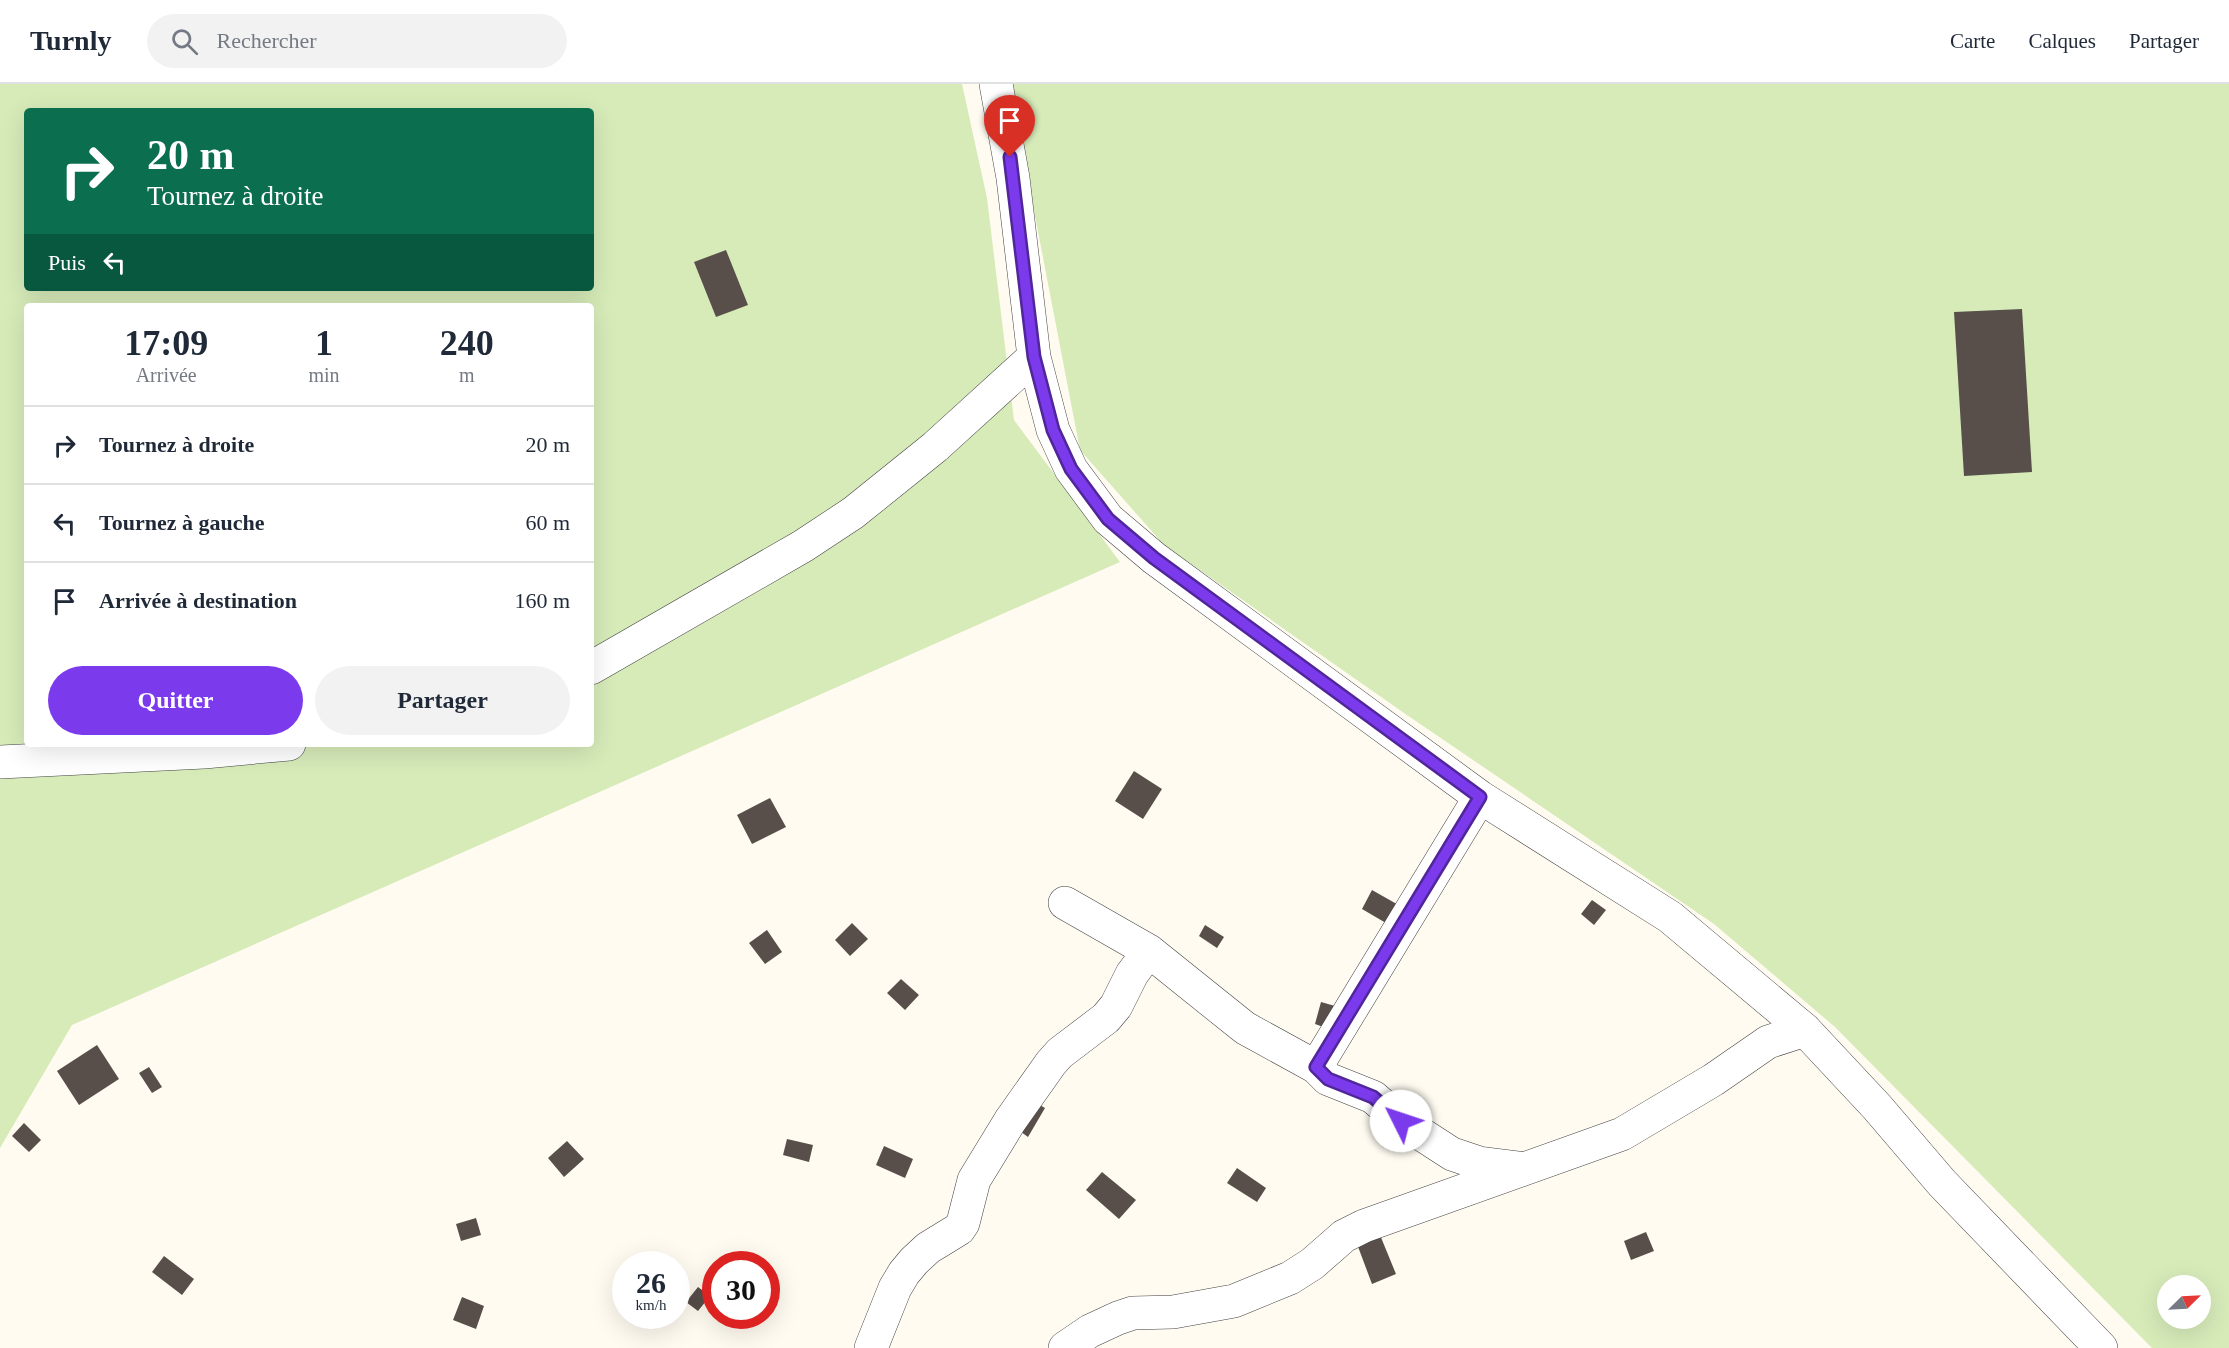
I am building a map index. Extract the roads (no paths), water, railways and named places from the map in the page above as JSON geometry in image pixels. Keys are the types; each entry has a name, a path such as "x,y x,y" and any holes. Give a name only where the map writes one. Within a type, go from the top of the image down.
{"street":[{"path":"996,84 1013,178 1034,357 1053,430 1071,469 1108,519 1154,558 1480,797 1670,917 1805,1030 1877,1107 1942,1183 2101,1348"},
{"path":"594,666 803,546 853,513 935,447 1034,357"},
{"path":"0,762 204,752 257,747"},
{"path":"1316,1067 1480,797"},
{"path":"1065,903 1149,951 1245,1028 1316,1067 1328,1079 1373,1097 1401,1121 1452,1154 1479,1163 1525,1169"},
{"path":"871,1348 895,1288 904,1273 928,1248 959,1229 963,1223 974,1180 1010,1121 1060,1053 1106,1018 1116,1006 1132,974 1149,951"},
{"path":"1065,1348 1090,1331 1133,1313 1173,1312 1234,1301 1290,1278 1312,1264 1344,1236 1364,1226 1622,1134 1713,1080 1768,1042 1805,1030"}]}
